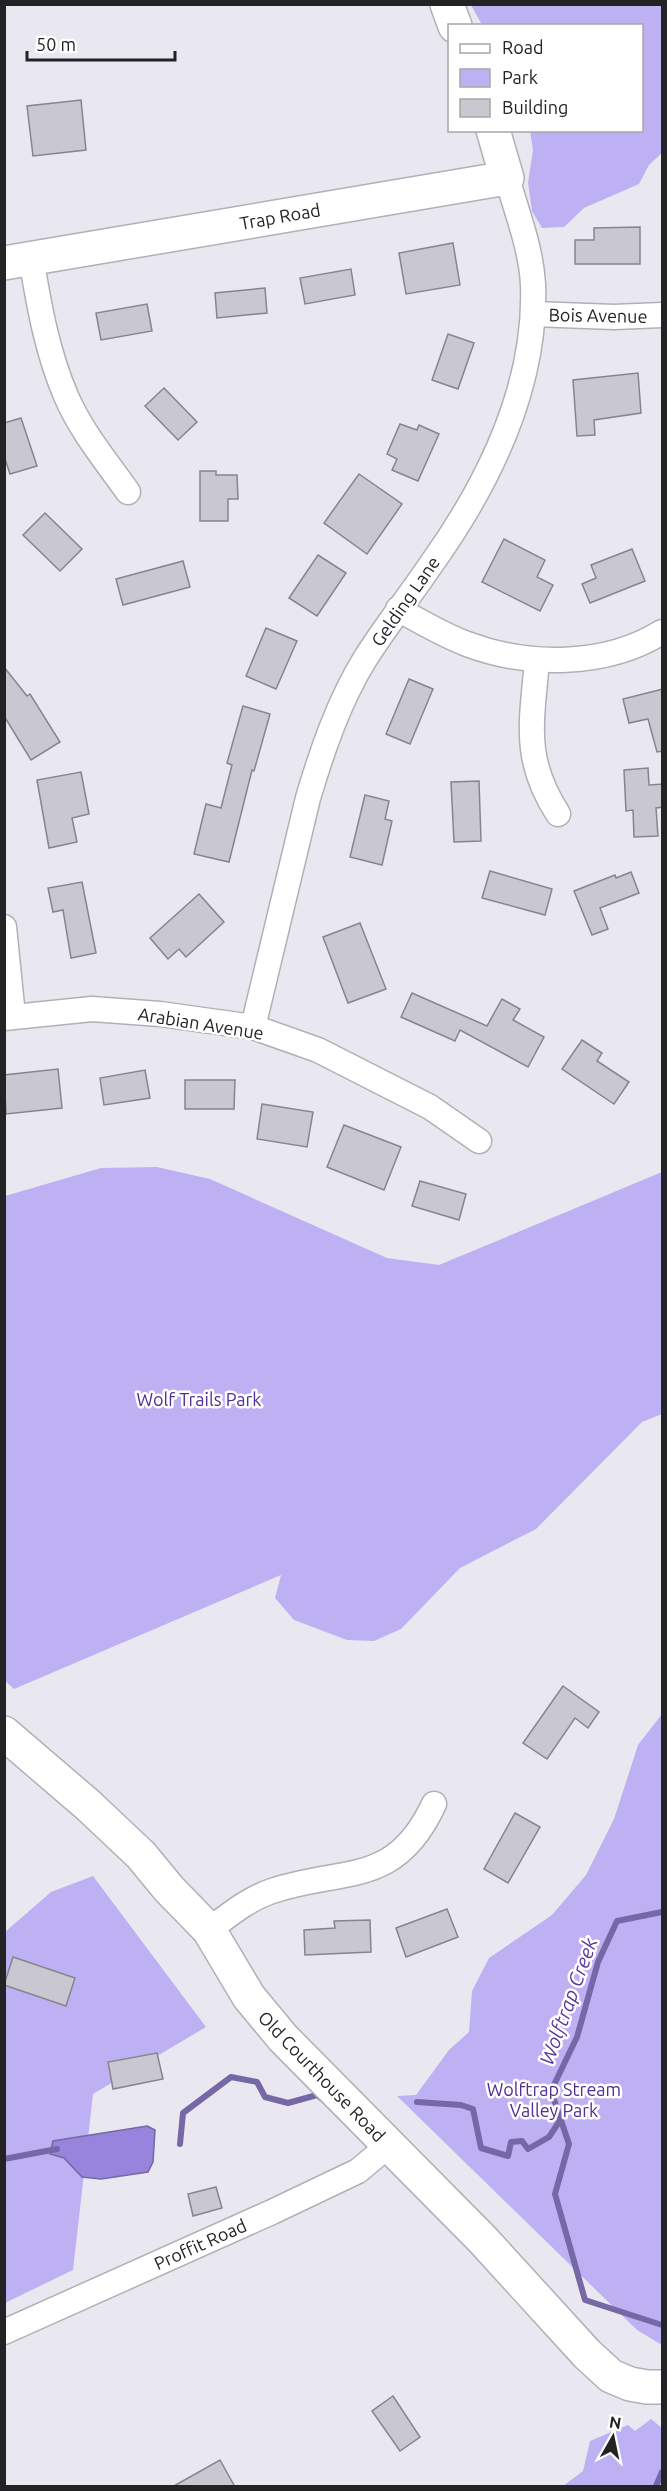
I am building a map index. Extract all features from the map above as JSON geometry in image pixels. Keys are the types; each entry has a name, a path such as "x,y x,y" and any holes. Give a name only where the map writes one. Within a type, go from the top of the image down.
{"street":[{"path":"447,4 454,24"},
{"path":"494,132 507,178"},
{"name":"Trap Road","path":"18,261 507,178"},
{"name":"Gelding Lane","path":"253,1027 318,764 338,714 364,661 451,535 478,488 504,433 522,386 530,348 533,281 527,246 507,178"},
{"path":"18,261 67,397 84,429 128,492"},
{"name":"Bois Avenue","path":"533,314 614,317 663,315"},
{"path":"398,609 469,645 506,656 537,660 568,660 600,656 632,647 663,633"},
{"path":"537,660 531,747 535,770 544,793 558,814"},
{"path":"4,927 9,1017"},
{"name":"Arabian Avenue","path":"9,1017 92,1009 160,1014 253,1027 318,1050 430,1107 479,1141"},
{"name":"Old Courthouse Road","path":"4,1733 115,1828 209,1930 249,1997 283,2038 483,2240 604,2371 630,2384 663,2387"},
{"path":"209,1930 241,1905 269,1892 294,1885 337,1878 369,1869 395,1858 412,1842 434,1804"},
{"name":"Proffit Road","path":"4,2332 358,2171 389,2145"}],"green space":[{"path":"471,5 662,5 662,153 649,165 639,184 584,208 564,227 542,228 532,211 528,183 533,150 530,132 643,132 643,24 481,24"},
{"name":"Wolf Trails Park","path":"157,1167 210,1179 387,1258 439,1265 662,1172 662,1414 642,1422 536,1529 460,1568 401,1629 374,1641 347,1640 294,1620 275,1598 281,1575 14,1689 4,1680 5,1196 101,1168"},
{"name":"Wolftrap Stream Valley Park","path":"662,1714 662,2345 637,2330 397,2096 416,2095 449,2050 469,2032 472,1991 489,1958 552,1915 586,1875 614,1819 638,1745"},
{"path":"93,1876 206,2027 93,2094 73,2270 5,2303 5,1932 51,1892"},
{"path":"651,2419 662,2428 662,2486 563,2486 583,2471 590,2441 628,2425 635,2431"}],"shaded area":[{"path":"147,2126 155,2130 153,2162 148,2172 101,2179 82,2177 64,2158 50,2154 53,2141"}],"building":[{"path":"81,100 86,150 33,156 27,106"},
{"path":"640,227 640,264 575,264 575,240 594,240 594,228"},
{"path":"453,243 460,285 406,294 399,253"},
{"path":"351,269 355,295 305,304 300,278"},
{"path":"265,288 267,313 217,318 215,293"},
{"path":"147,304 152,331 101,340 96,313"},
{"path":"448,334 474,343 458,389 432,380"},
{"path":"638,373 641,413 594,420 595,435 577,436 573,380"},
{"path":"164,388 197,422 178,440 145,406"},
{"path":"21,418 37,466 10,474 4,456 4,423"},
{"path":"400,424 417,430 419,425 439,434 418,481 392,470 397,459 387,454"},
{"path":"200,471 216,471 216,475 237,475 238,499 228,499 228,521 200,521"},
{"path":"359,474 402,504 367,554 324,523"},
{"path":"45,513 82,549 60,571 23,535"},
{"path":"504,539 545,560 537,577 553,585 540,611 482,582"},
{"path":"632,549 645,581 590,603 582,584 596,578 591,565"},
{"path":"318,555 346,573 317,616 289,598"},
{"path":"183,561 190,587 123,605 116,579"},
{"path":"266,628 297,641 276,689 246,676"},
{"path":"4,667 27,696 30,694 60,742 31,760 4,716"},
{"path":"409,679 433,689 410,744 386,734"},
{"path":"663,689 663,751 657,752 648,719 629,723 623,699"},
{"path":"243,706 270,714 254,771 252,770 229,862 194,854 206,804 221,808 232,765 227,763"},
{"path":"648,768 649,785 663,784 663,807 656,808 658,836 634,837 633,810 626,811 624,770"},
{"path":"81,772 89,814 72,818 77,842 49,848 37,780"},
{"path":"479,781 481,841 454,842 451,782"},
{"path":"365,795 389,801 385,819 392,821 382,865 350,857"},
{"path":"490,871 552,889 545,915 482,898"},
{"path":"631,872 639,893 600,908 608,929 592,935 574,891 615,875 616,878"},
{"path":"82,882 96,953 71,958 63,910 53,912 48,888"},
{"path":"199,894 224,922 186,957 179,949 168,959 150,938"},
{"path":"360,923 386,989 348,1003 323,937"},
{"path":"412,993 487,1026 502,999 520,1009 513,1020 544,1037 528,1067 460,1030 455,1041 401,1017"},
{"path":"582,1040 602,1053 597,1061 629,1082 614,1104 562,1069"},
{"path":"58,1069 62,1108 6,1114 4,1075"},
{"path":"145,1070 150,1098 104,1105 100,1078"},
{"path":"185,1080 235,1080 234,1109 185,1109"},
{"path":"262,1104 313,1112 307,1147 257,1139"},
{"path":"344,1125 401,1147 384,1190 327,1167"},
{"path":"420,1181 466,1194 459,1220 412,1206"},
{"path":"563,1686 599,1712 588,1728 575,1718 547,1759 523,1743"},
{"path":"515,1813 540,1827 508,1883 484,1869"},
{"path":"447,1909 458,1937 406,1957 396,1928"},
{"path":"370,1920 371,1952 305,1955 304,1930 335,1928 334,1921"},
{"path":"13,1957 75,1978 66,2006 4,1985"},
{"path":"157,2053 163,2079 113,2089 108,2062"},
{"path":"216,2187 222,2208 193,2216 188,2194"},
{"path":"393,2396 420,2437 400,2451 372,2411"},
{"path":"220,2460 235,2487 172,2487"}],"waterway":[{"name":"Wolftrap Creek","path":"662,1912 617,1921 598,1962 577,2037 551,2091 569,2144 555,2194 585,2300 662,2325"},
{"path":"180,2144 183,2113 231,2077 257,2082 265,2097 288,2103 317,2095 322,2099"},
{"path":"417,2102 461,2105 473,2109 481,2148 508,2156 511,2142 522,2141 528,2149 549,2137 561,2119"},
{"path":"4,2159 57,2149"},
{"name":"Wolftrap Creek","path":"656,2486 662,2472"}]}
